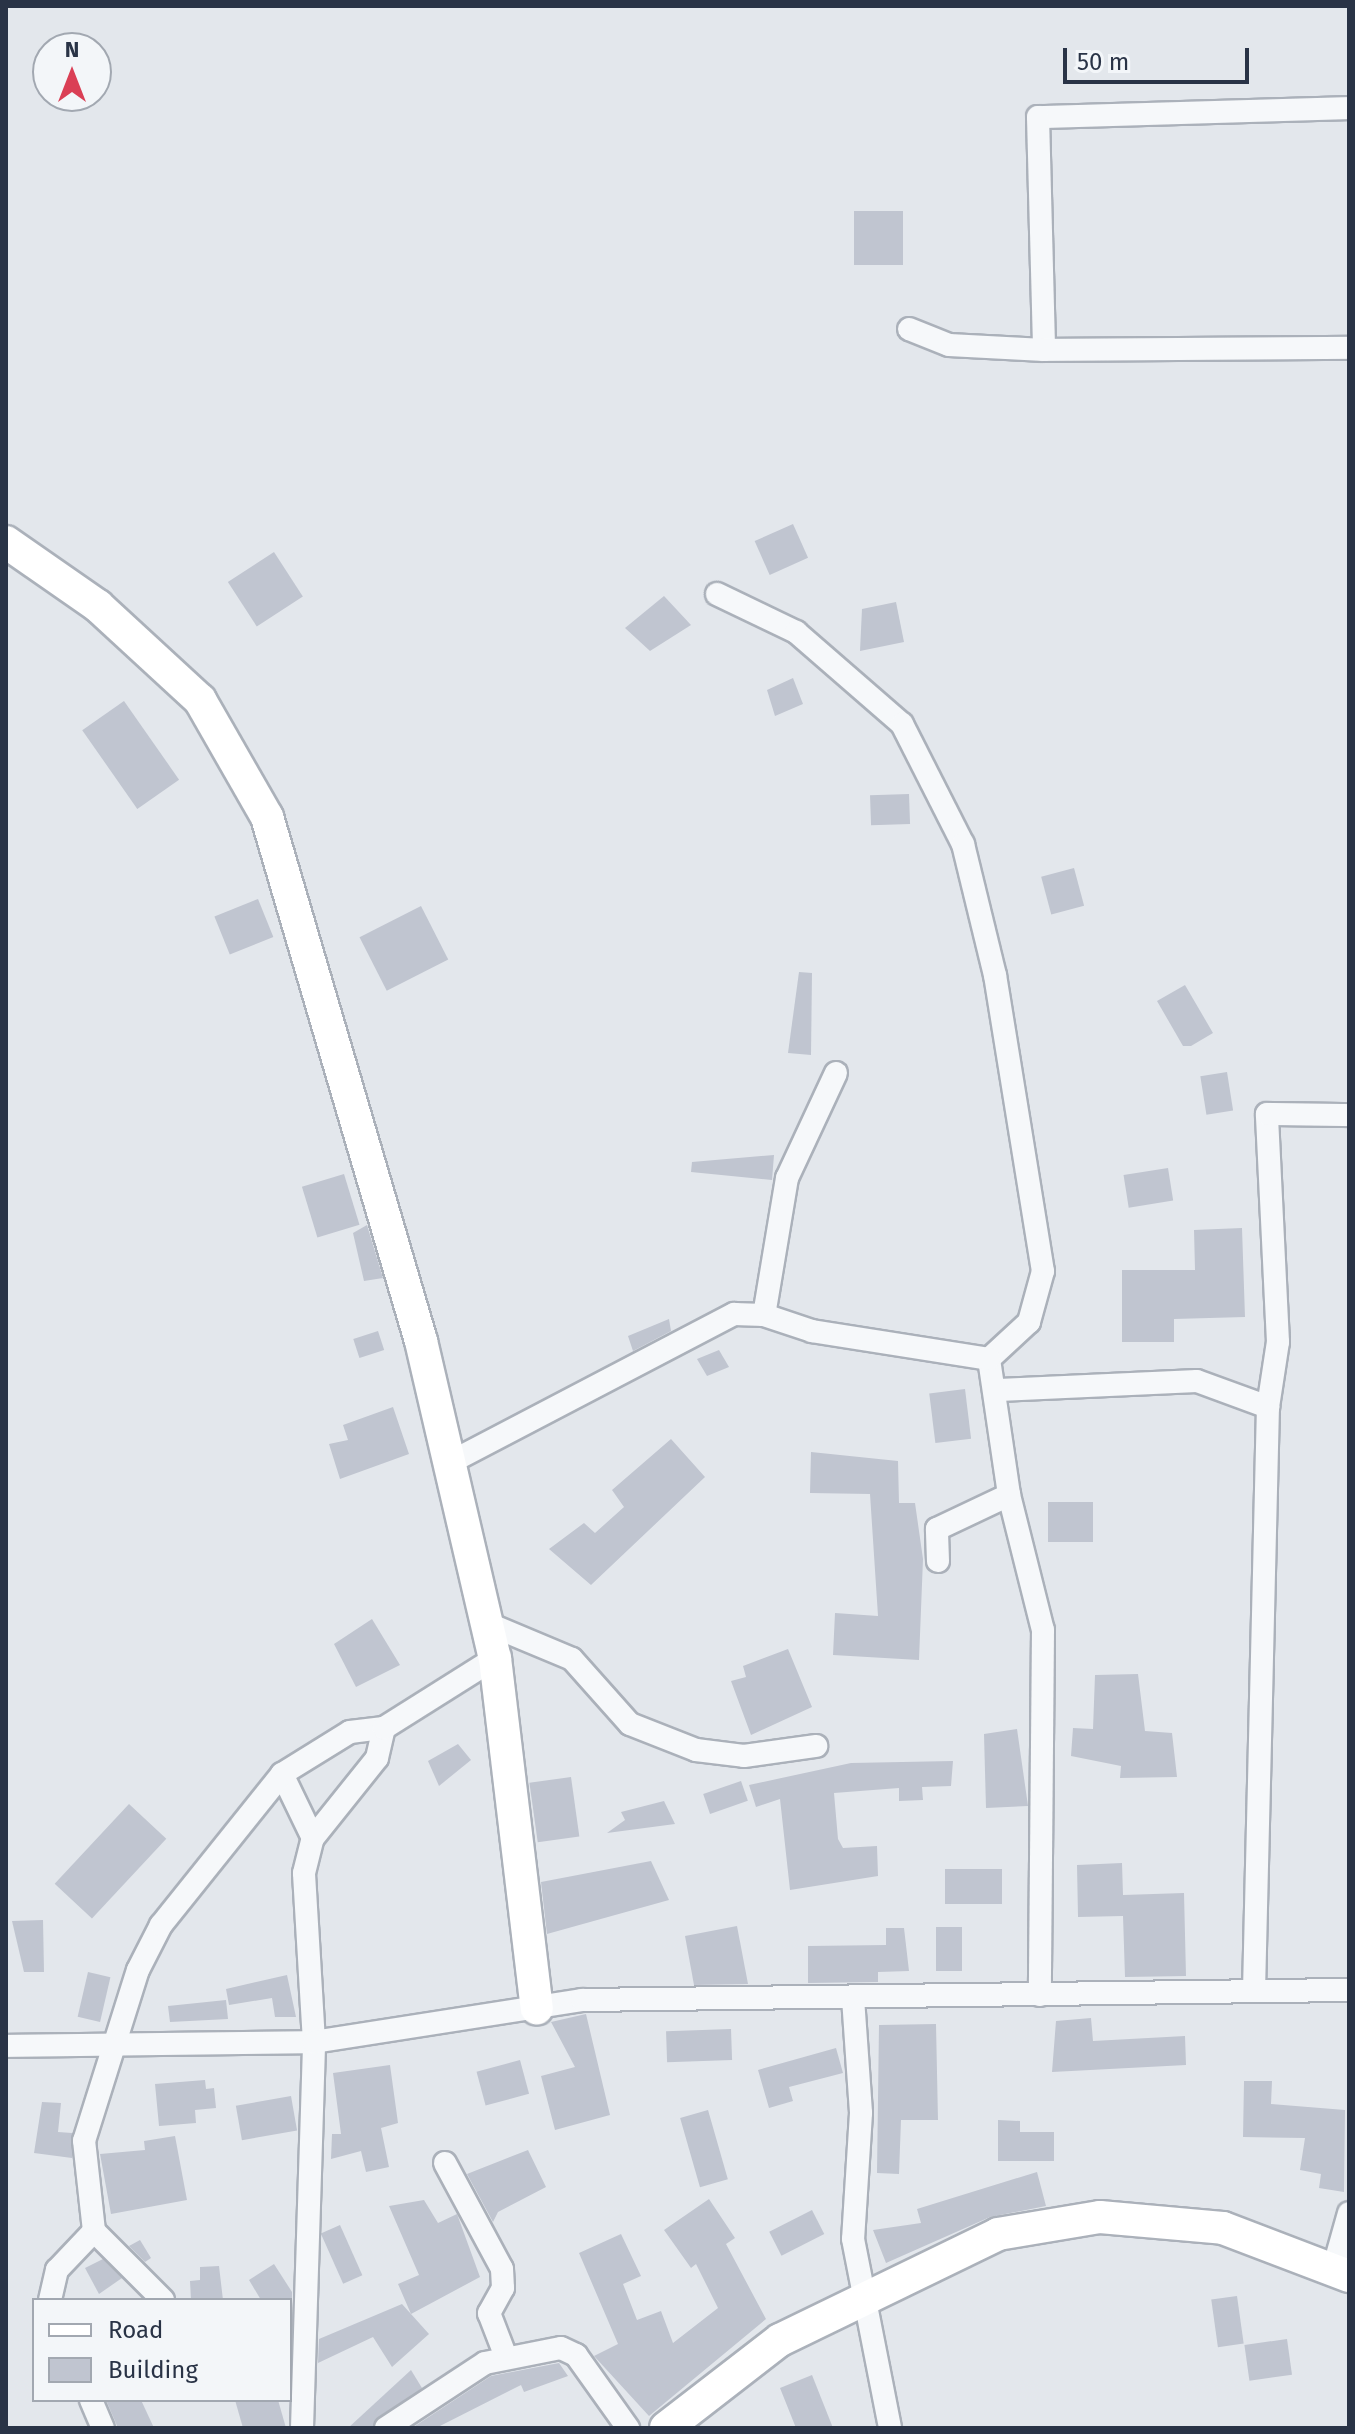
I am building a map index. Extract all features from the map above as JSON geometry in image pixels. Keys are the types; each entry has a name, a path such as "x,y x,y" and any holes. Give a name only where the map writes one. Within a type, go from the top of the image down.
{"street":[{"path":"1044,350 1038,117 1349,108"},
{"path":"909,329 949,345 1044,350 1349,348"},
{"path":"6,542 98,606 200,700 267,817 421,1341 495,1658 537,2008"},
{"path":"717,594 796,632 902,724 963,844 995,975 1043,1271 1029,1322 989,1359"},
{"path":"764,1315 787,1178 836,1073"},
{"path":"1254,1991 1268,1407 1278,1342 1267,1114 1349,1115"},
{"path":"449,1463 734,1314 764,1315 812,1331 989,1359"},
{"path":"989,1359 999,1390 1009,1495 1043,1630 1040,1995"},
{"path":"999,1390 1197,1381 1268,1407"},
{"path":"938,1561 937,1529 1009,1495"},
{"path":"486,1623 572,1659 630,1724 696,1750 744,1756 816,1746"},
{"path":"161,2298 94,2231 84,2141 112,2044 161,1925 282,1774 350,1732 384,1728 495,1658"},
{"path":"302,2428 314,2042 304,1873 313,1838 377,1758 384,1728"},
{"path":"282,1774 313,1838"},
{"path":"6,2046 314,2042 582,2000 1349,1990"},
{"path":"853,1998 861,2113 853,2239 890,2428"},
{"path":"445,2163 502,2269 503,2288 489,2313 506,2357"},
{"path":"666,2428 780,2340 998,2234 1100,2217 1223,2228 1341,2273 1349,2213"},
{"path":"50,2298 57,2270 94,2231"},
{"path":"386,2428 461,2377 506,2357 569,2350 628,2428"},
{"path":"92,2402 103,2428"}],"building":[{"path":"854,211 903,211 903,265 854,265"},
{"path":"793,524 808,558 770,575 755,541"},
{"path":"274,552 303,596 257,626 228,582"},
{"path":"664,596 691,625 650,651 625,628"},
{"path":"896,602 904,642 860,651 862,609"},
{"path":"793,678 803,704 775,716 767,690"},
{"path":"124,701 179,780 137,809 82,730"},
{"path":"909,794 910,824 871,825 870,795"},
{"path":"1074,868 1084,906 1051,914 1041,877"},
{"path":"258,899 273,937 230,955 214,917"},
{"path":"421,906 448,959 387,991 360,937"},
{"path":"799,972 812,973 811,1055 788,1053"},
{"path":"1185,985 1213,1033 1191,1046 1183,1046 1157,1001"},
{"path":"1227,1072 1233,1111 1206,1115 1200,1076"},
{"path":"774,1155 772,1180 691,1172 692,1162"},
{"path":"1168,1168 1173,1201 1129,1208 1124,1175"},
{"path":"344,1174 359,1225 317,1238 302,1187"},
{"path":"367,1225 383,1278 364,1281 353,1233"},
{"path":"1242,1228 1245,1317 1174,1319 1174,1342 1122,1342 1122,1270 1195,1270 1194,1230"},
{"path":"669,1319 671,1331 633,1351 628,1336"},
{"path":"378,1331 384,1350 359,1358 353,1339"},
{"path":"719,1350 729,1367 707,1376 697,1359"},
{"path":"965,1389 971,1439 935,1443 929,1393"},
{"path":"393,1407 409,1454 340,1479 329,1444 348,1440 343,1425"},
{"path":"671,1439 705,1477 591,1585 549,1549 584,1523 595,1533 624,1507 612,1490"},
{"path":"811,1452 898,1461 899,1503 915,1503 923,1559 919,1660 833,1655 835,1613 878,1616 870,1494 810,1493"},
{"path":"1048,1502 1093,1502 1093,1542 1048,1542"},
{"path":"372,1619 400,1665 356,1687 334,1644"},
{"path":"788,1649 812,1707 751,1735 731,1681 746,1677 743,1666"},
{"path":"1138,1674 1145,1731 1172,1733 1177,1777 1120,1778 1121,1766 1071,1756 1073,1728 1093,1729 1095,1675"},
{"path":"1017,1729 1028,1806 986,1808 984,1734"},
{"path":"458,1744 471,1760 439,1786 428,1761"},
{"path":"953,1761 951,1786 922,1787 923,1800 899,1801 899,1788 834,1793 838,1839 843,1848 877,1846 878,1876 790,1890 780,1799 756,1807 749,1785 851,1763"},
{"path":"571,1777 579,1836 538,1842 529,1783"},
{"path":"741,1781 748,1801 710,1814 703,1794"},
{"path":"664,1801 675,1824 607,1833 625,1820 621,1812"},
{"path":"129,1804 166,1839 92,1918 55,1884"},
{"path":"651,1861 669,1900 547,1934 541,1882"},
{"path":"1122,1863 1123,1895 1184,1893 1186,1976 1125,1977 1123,1916 1078,1917 1077,1865"},
{"path":"945,1869 1002,1869 1002,1904 945,1904"},
{"path":"43,1920 44,1972 24,1972 12,1921"},
{"path":"737,1926 748,1984 694,1985 685,1936"},
{"path":"936,1927 962,1927 962,1971 936,1971"},
{"path":"886,1928 904,1928 909,1971 878,1972 878,1982 808,1983 808,1946 886,1945"},
{"path":"88,1972 110,1977 100,2022 78,2017"},
{"path":"287,1975 296,2017 275,2017 272,1998 229,2005 226,1989"},
{"path":"226,2000 228,2019 170,2022 168,2006"},
{"path":"586,2014 610,2115 555,2130 541,2076 575,2067 551,2022"},
{"path":"1091,2018 1093,2041 1185,2036 1186,2065 1052,2072 1056,2021"},
{"path":"936,2024 938,2120 901,2120 899,2174 877,2173 879,2025"},
{"path":"731,2029 732,2060 667,2062 666,2031"},
{"path":"836,2048 843,2073 789,2087 793,2101 769,2108 758,2070"},
{"path":"520,2060 529,2094 486,2105 477,2072"},
{"path":"390,2065 398,2123 381,2128 389,2167 366,2172 361,2151 331,2159 332,2134 341,2134 333,2073"},
{"path":"205,2080 206,2089 214,2088 216,2108 195,2110 196,2123 159,2126 155,2084"},
{"path":"1244,2081 1272,2081 1271,2104 1345,2110 1344,2192 1319,2188 1321,2174 1300,2170 1305,2138 1243,2137"},
{"path":"291,2096 297,2130 242,2140 236,2106"},
{"path":"42,2102 61,2103 58,2132 72,2133 72,2158 34,2153"},
{"path":"708,2110 728,2179 700,2187 680,2118"},
{"path":"998,2120 1020,2121 1020,2132 1054,2132 1054,2161 998,2161"},
{"path":"175,2136 187,2200 111,2214 100,2154 145,2150 144,2141"},
{"path":"528,2150 546,2187 498,2212 493,2222 467,2174"},
{"path":"1037,2172 1046,2206 990,2217 886,2263 873,2230 921,2223 917,2209"},
{"path":"709,2199 735,2238 726,2244 766,2319 649,2416 594,2356 618,2344 579,2253 621,2234 641,2276 623,2284 637,2320 661,2311 673,2343 718,2308 696,2264 691,2268 664,2230"},
{"path":"424,2200 438,2223 457,2214 480,2277 411,2314 398,2284 419,2275 389,2206"},
{"path":"812,2210 824,2234 781,2256 769,2232"},
{"path":"340,2225 362,2275 343,2284 321,2234"},
{"path":"140,2240 151,2258 145,2262 129,2246"},
{"path":"103,2259 122,2278 99,2294 85,2268"},
{"path":"274,2264 292,2292 292,2298 260,2298 249,2280"},
{"path":"219,2266 223,2298 191,2298 190,2281 200,2280 200,2267"},
{"path":"1237,2296 1244,2344 1218,2347 1211,2300"},
{"path":"402,2304 429,2334 392,2367 373,2337 318,2363 319,2339"},
{"path":"1287,2339 1292,2375 1249,2381 1244,2345"},
{"path":"559,2363 568,2376 524,2392 521,2385 436,2428 412,2428 491,2376"},
{"path":"411,2370 422,2388 372,2428 348,2428"},
{"path":"812,2375 833,2428 796,2428 780,2388"},
{"path":"107,2402 142,2402 154,2428 118,2428"},
{"path":"236,2402 279,2402 286,2428 243,2428"}]}
